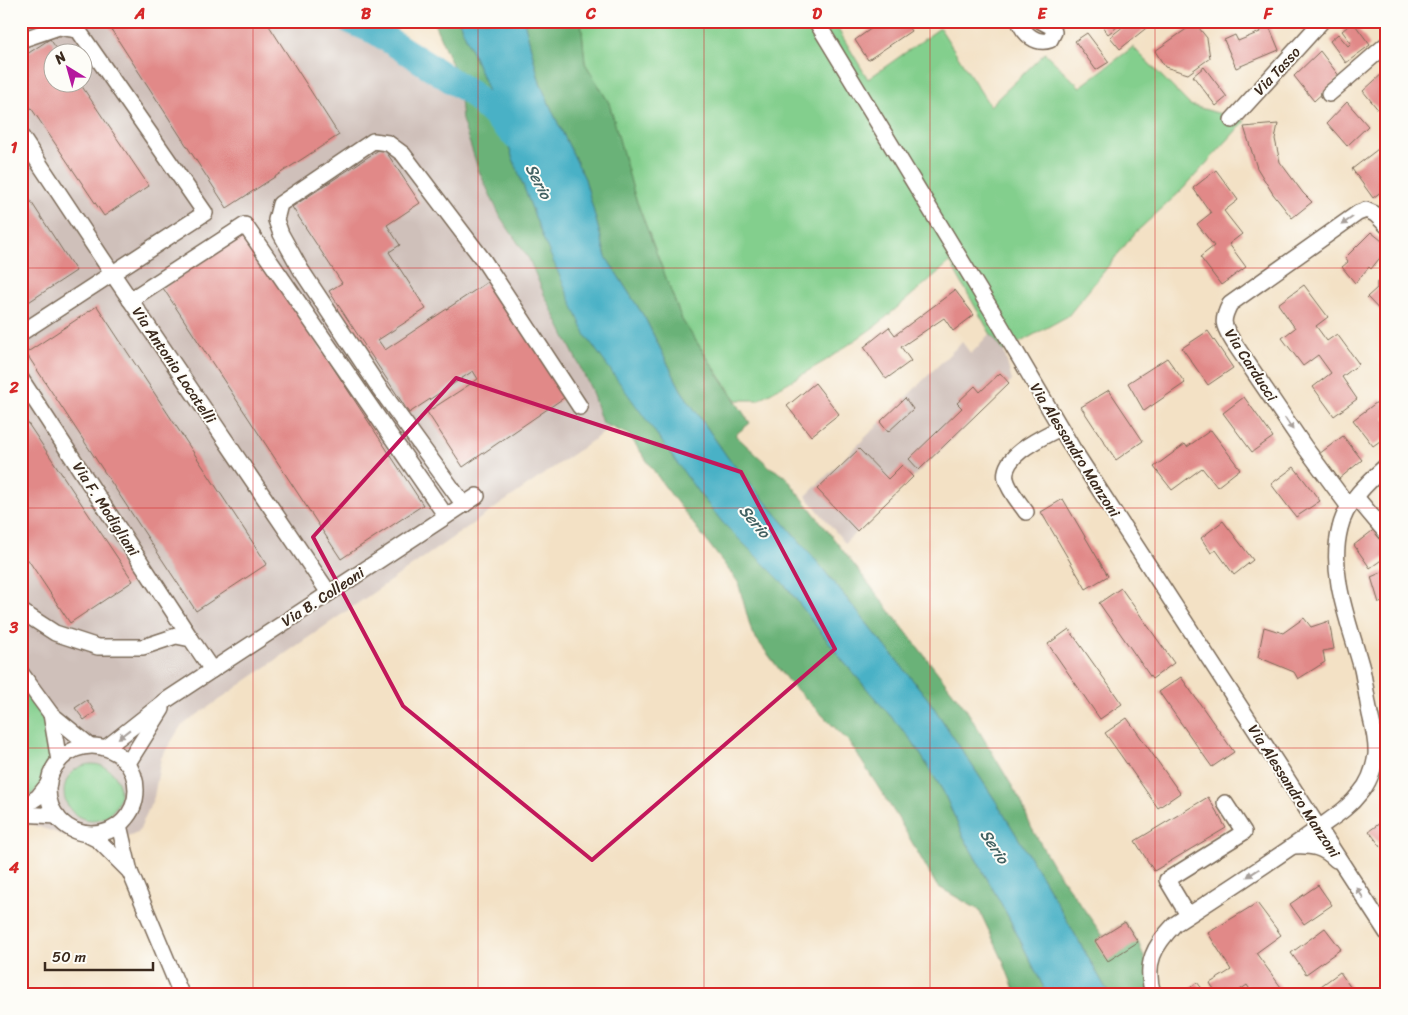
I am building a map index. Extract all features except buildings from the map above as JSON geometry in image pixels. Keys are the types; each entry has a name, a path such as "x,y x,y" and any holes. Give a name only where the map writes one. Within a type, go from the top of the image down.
{"street":[{"name":"Via Alessandro Manzoni","path":"816,21 990,308 1060,428 1387,934"},
{"path":"1019,21 1031,38 1046,42 1050,40 1054,32 1052,27 1041,21"},
{"name":"Via Tasso","path":"1232,120 1322,21"},
{"path":"21,40 59,27 78,30 205,213 21,333"},
{"path":"1329,94 1384,52"},
{"name":"Via Antonio Locatelli","path":"21,136 329,593"},
{"path":"464,505 380,389 301,270 281,234 276,220 280,204 373,141 388,143 403,154 484,261 580,407"},
{"name":"Via Carducci","path":"1387,226 1375,214 1366,210 1358,213 1230,304 1224,316 1225,327 1234,343 1304,446 1352,502 1387,534"},
{"path":"130,300 245,224 446,516"},
{"name":"Via F. Modigliani","path":"21,379 212,670"},
{"path":"1026,512 1011,490 1006,479 1006,469 1017,454 1037,440 1060,428"},
{"path":"1153,994 1149,980 1154,951 1175,924 1294,846 1345,809 1361,792 1371,775 1376,754 1375,737 1362,672 1342,598 1337,567 1337,544 1340,526 1352,502 1387,465"},
{"name":"Via B. Colleoni","path":"107,748 168,699 478,496"},
{"path":"21,611 55,634 98,647 143,647 176,636 191,639"},
{"path":"21,673 51,714 89,745"},
{"name":"Via B. Colleoni","path":"128,763 168,699"},
{"path":"51,714 59,761"},
{"path":"21,808 38,797 48,783 52,771 68,753 89,745 107,748 119,754 128,763 135,775 137,789 135,803 129,816 119,825 109,831 98,834 86,834"},
{"path":"48,783 50,800 57,816 75,830 98,840 130,872"},
{"path":"1294,846 1307,823 1300,800"},
{"path":"1188,915 1167,880 1244,832 1225,803"},
{"path":"21,814 57,816"},
{"path":"119,825 130,872 181,994"},
{"name":"Via Alessandro Manzoni","path":"1294,846 1308,846 1328,851 1346,871"}],"highlighted area":[{"path":"456,378 741,472 835,649 592,860 403,706 313,537"}],"shaded area":[{"path":"21,21 376,21 398,32 458,78 462,120 479,171 501,218 529,259 544,294 591,389 602,423 612,427 181,726 161,758 154,797 138,833 93,845 21,821"},
{"path":"990,333 1004,351 1012,381 845,543 806,496 962,342 971,354"}],"green space":[{"path":"433,21 459,21 482,76 543,238 698,492 723,523 785,585 842,660 913,742 943,791 962,834 1008,916 1047,994 1016,994 1001,956 979,910 937,886 898,818 850,743 788,681 752,633 738,582 663,484 629,435 602,423 591,389 544,294 529,259 501,218 479,171 462,120 458,78"},
{"path":"524,21 581,21 585,63 609,103 635,197 682,320 750,423 735,435 770,467 785,476 966,709 1021,801 1031,827 1054,867 1103,936 1125,922 1138,942 1159,994 1109,994 1045,882 995,800 928,699 814,558 728,458 681,390 645,318 606,257 585,179 540,83"},
{"path":"581,21 833,21 868,79 940,28 990,106 1045,53 1080,87 1133,47 1190,105 1245,121 1181,191 1135,233 1068,316 1004,351 990,333 950,262 877,325 825,361 758,400 736,400 682,320 635,197 609,103 585,63"},
{"path":"21,682 42,714 51,738 52,750 51,763 45,779 21,805"},
{"path":"92,764 107,769 115,777 120,792 115,807 107,815 92,820 77,815 69,807 64,792 69,777 77,769"}],"water":[{"name":"Serio","path":"459,21 524,21 540,83 585,179 606,257 645,318 681,390 728,458 814,558 928,699 995,800 1045,882 1109,994 1047,994 1008,916 962,834 943,791 913,742 842,660 785,585 723,523 698,492 586,336 543,238 482,76"}],"waterway":[{"path":"350,21 376,32 471,93 517,138"}]}
